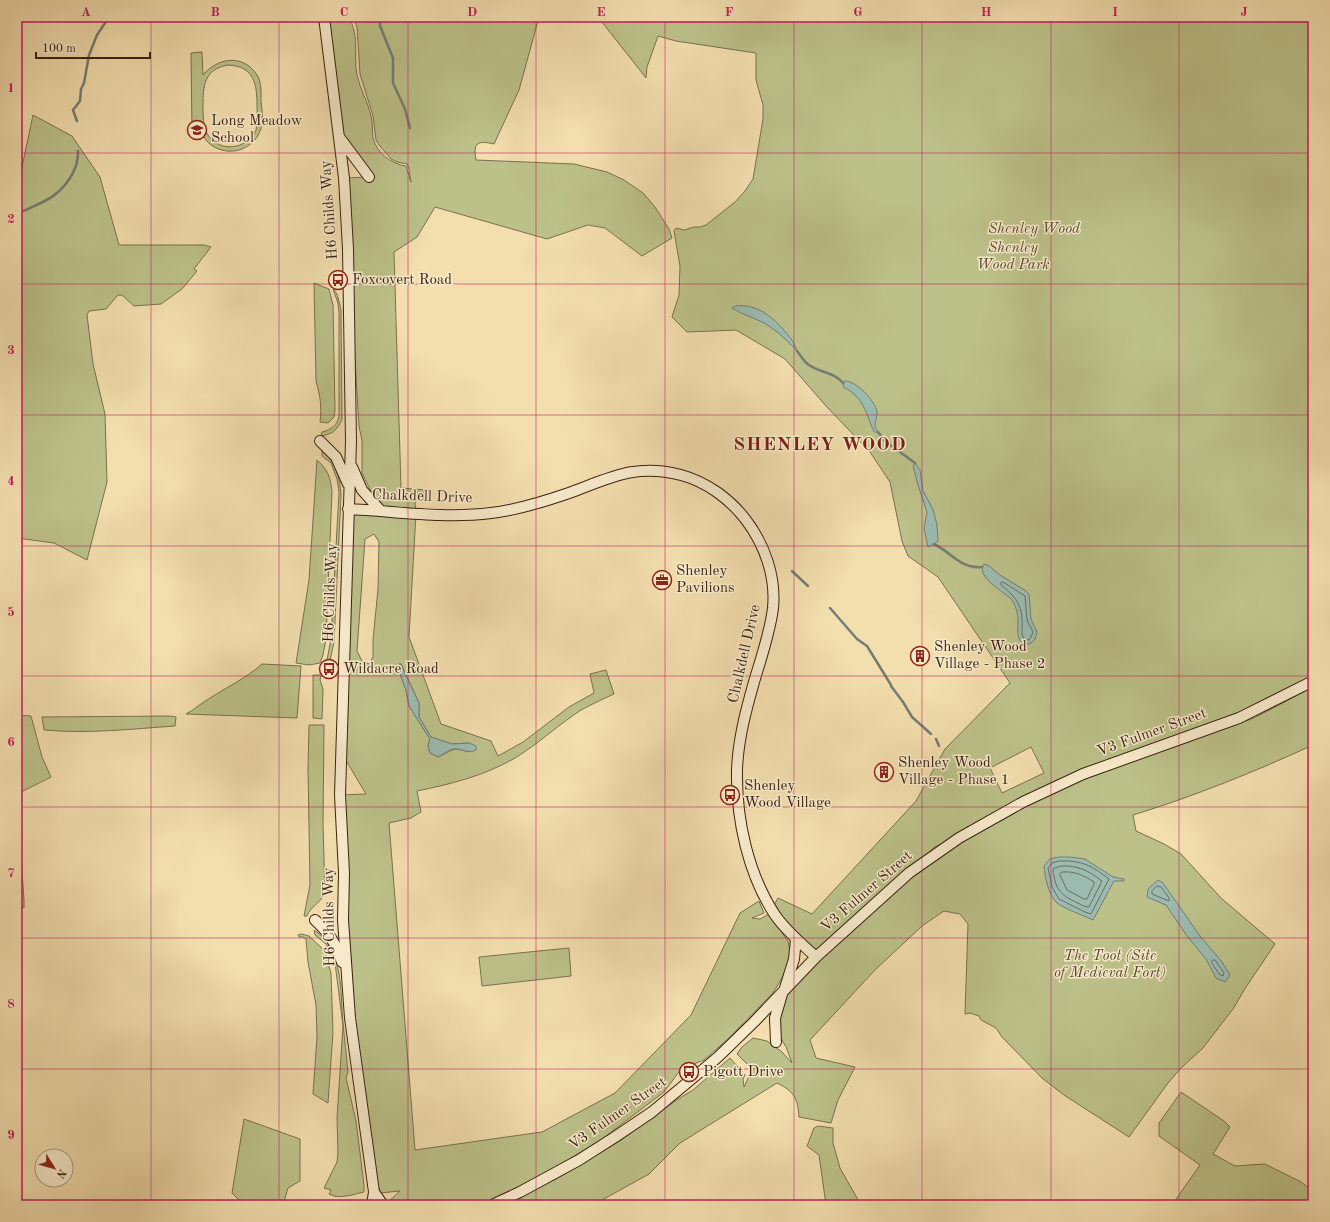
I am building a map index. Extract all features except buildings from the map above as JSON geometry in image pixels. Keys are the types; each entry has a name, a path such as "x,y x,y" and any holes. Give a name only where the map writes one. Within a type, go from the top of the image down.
{"street":[{"name":"H6 Childs Way","path":"324,17 344,178 348,249 350,463 340,795 344,873 343,920 350,1018 374,1192 372,1205"},
{"path":"338,136 369,177"},
{"path":"320,441 336,457 349,486"},
{"path":"350,463 362,490 380,510"},
{"name":"Chalkdell Drive","path":"348,509 380,510 444,516 490,513 530,506 570,493 611,476 644,470 659,471 683,476 725,498 740,512 754,530 761,545 771,570 773,586 773,608 766,641 753,684 739,748 737,771 740,817 744,839 754,873 775,914 796,939 816,957"},
{"name":"V3 Fulmer Street","path":"492,1205 520,1192 573,1163 652,1112 739,1038 816,957 909,873 959,838 1023,802 1083,774 1239,718 1313,681"},
{"path":"315,920 336,944 346,971"},
{"path":"776,1042 775,1018 794,959 796,939"},
{"name":"H6 Childs Way","path":"374,1192 383,1205"}],"green space":[{"path":"324,17 349,17 355,39 357,75 370,111 373,138 381,153 385,157 395,163 406,166 411,182 407,164 391,159 376,140 373,116 360,74 357,27 353,17 539,17 519,90 494,144 484,142 476,146 476,160 574,164 607,172 624,180 643,193 655,207 669,229 672,238 642,256 605,228 588,225 547,239 435,207 417,237 394,252 401,488 426,490 415,503 416,514 409,637 441,724 491,741 498,756 523,742 569,707 594,693 590,674 606,670 614,694 581,710 523,753 491,770 467,779 417,791 421,812 411,818 389,823 415,1150 542,1132 615,1093 691,1015 740,913 759,901 764,913 752,918 760,919 769,914 788,941 790,950 790,960 773,993 728,1039 704,1060 681,1069 664,1092 602,1139 553,1169 516,1189 481,1205 389,1205 387,1203 400,1191 380,1193 362,1109 350,1018 340,795 366,794 341,752 348,509 380,510 362,473 362,441 359,426 344,178 369,177 339,136","holes":["374,534 379,542 378,589 373,640 373,657 369,664 362,661 357,651 365,539","401,664 419,703 419,717 431,737 452,744 469,743 469,752 455,749 438,757 430,753 428,746 430,739 409,706 406,690 398,668"]},
{"name":"Shenley Wood Park","path":"598,17 1174,17 1177,21 1179,17 1312,17 1313,681 1239,718 1083,774 959,838 934,847 911,872 1016,810 1088,777 1254,718 1313,687 1313,745 1224,783 1133,815 1136,831 1181,854 1221,898 1275,944 1233,1009 1202,1049 1181,1068 1168,1083 1129,1137 1064,1095 1042,1078 1002,1037 996,1028 981,1020 979,1016 970,1013 965,1014 968,924 960,914 944,911 922,926 875,970 810,1040 816,1058 855,1067 838,1100 831,1123 799,1117 798,1105 794,1096 787,1089 777,1083 680,1143 649,1174 593,1205 502,1205 556,1179 620,1141 678,1099 693,1090 730,1058 745,1075 743,1079 744,1087 752,1069 737,1054 742,1047 753,1038 767,1041 782,1052 792,1063 786,1047 779,1035 775,1018 782,992 816,957 772,909 778,898 812,914 916,801 945,749 1010,683 938,577 908,556 902,541 890,482 870,452 826,406 785,359 736,330 687,332 672,317 679,295 680,266 674,231 676,228 684,230 706,225 735,202 753,179 763,119 763,105 756,80 756,53 676,41 658,36 647,67 646,78","holes":["1031,747 1044,773 1002,793 990,768"]},
{"path":"202,52 203,75 215,65 230,60 245,63 257,75 261,88 262,124 261,130 255,140 245,148 233,151 223,150 208,143 202,132 192,132 191,53","holes":["228,65 237,66 249,73 255,83 257,97 257,127 250,139 241,145 231,147 214,142 206,131 203,118 204,92 206,80 214,70"]},
{"path":"33,115 72,136 100,177 119,245 204,245 211,247 194,269 197,271 182,289 161,304 134,306 122,295 118,295 106,309 89,311 87,315 93,364 105,414 107,482 87,560 54,543 17,538 17,184 19,181"},
{"path":"314,283 329,289 333,305 335,410 334,417 328,423 320,422 321,411 319,391 316,381"},
{"path":"333,289 337,294 341,309 342,420 334,431 321,436 322,432 335,425 339,416 339,312 338,303"},
{"path":"322,450 334,465 340,482 341,495 334,642 329,665 326,665 331,639 339,492 337,479 331,463 322,456"},
{"path":"317,460 328,474 332,492 326,639 320,663 309,665 296,663 309,580"},
{"path":"262,664 301,666 297,718 186,714 242,679"},
{"path":"313,675 321,675 320,680 323,689 322,719 313,718"},
{"path":"17,715 31,716 42,757 51,777 17,794"},
{"path":"42,717 176,717 175,726 110,731 44,730"},
{"path":"309,725 324,725 323,824 325,894 307,916 304,916 310,885 308,769"},
{"path":"17,800 24,900 24,908 17,906"},
{"path":"314,930 324,938 331,948 339,972 348,1072 346,1078 356,1121 364,1185 364,1192 342,1197 329,1194 331,1190 324,1188 337,1162 337,1118 343,1026 335,963 326,944 315,935"},
{"path":"302,934 309,936 324,950 331,973 333,1032 328,1103 313,1094 317,1037 316,1005 308,962 306,939 299,937 298,935"},
{"path":"569,948 571,976 482,986 479,957"},
{"path":"1181,1092 1224,1121 1230,1127 1213,1154 1235,1166 1265,1164 1301,1182 1313,1191 1313,1205 1172,1205 1200,1165 1159,1136 1159,1123"},
{"path":"244,1119 300,1139 300,1181 288,1188 283,1205 266,1205 239,1200 232,1193"},
{"path":"818,1126 833,1128 833,1143 840,1168 861,1205 826,1205 819,1155 807,1146 814,1128"}],"water":[{"path":"735,306 749,306 766,314 789,336 797,351 782,336 770,327 732,308"},
{"path":"844,381 859,387 872,402 877,411 875,427 878,432 874,432 866,412 859,400 855,395 843,387"},
{"path":"915,463 920,470 923,491 933,509 937,525 938,541 928,547 924,528 927,512 913,466"},
{"path":"984,564 1029,594 1031,619 1037,632 1035,639 1030,644 1025,644 1018,637 1018,616 1015,605 1012,600 987,579 982,569"},
{"path":"400,663 419,703 419,717 431,737 452,744 469,743 476,746 476,750 467,751 453,749 438,757 430,753 428,746 430,739 409,706 406,690 398,668"},
{"path":"1059,857 1085,859 1113,877 1124,879 1124,881 1114,881 1093,920 1059,905 1053,898 1046,880 1044,866 1050,859"},
{"path":"1158,880 1163,883 1200,936 1222,962 1230,975 1225,982 1216,978 1206,959 1187,936 1166,905 1147,897 1148,889"}],"waterway":[{"path":"77,121 73,110 80,101 81,89 84,83 89,55 97,35 109,17"},
{"path":"381,17 380,26 393,58 393,83 405,109 410,128"},
{"path":"17,214 53,196 65,185 74,171 78,151"},
{"path":"797,351 809,365 836,377 843,383"},
{"path":"878,432 885,441 915,463"},
{"path":"934,544 962,563 974,567 982,567"},
{"path":"792,571 808,586"},
{"path":"830,608 857,639 867,646 891,685"},
{"path":"891,686 912,717 931,734"},
{"path":"936,739 939,746"}],"place":[{"name":"Long Meadow School","path":"197,130"},
{"name":"Foxcovert Road","path":"338,280"},
{"name":"Shenley Pavilions","path":"662,580"},
{"name":"Shenley Wood Village - Phase 2","path":"920,656"},
{"name":"Wildacre Road","path":"329,669"},
{"name":"Shenley Wood Village - Phase 1","path":"884,772"},
{"name":"Shenley Wood Village","path":"730,795"},
{"name":"Pigott Drive","path":"689,1072"}],"district":[{"name":"SHENLEY WOOD","path":"820,445"}],"park label":[{"name":"Shenley Wood","path":"1034,229"},
{"name":"The Toot (Site of Medieval Fort)","path":"1110,964"}]}
